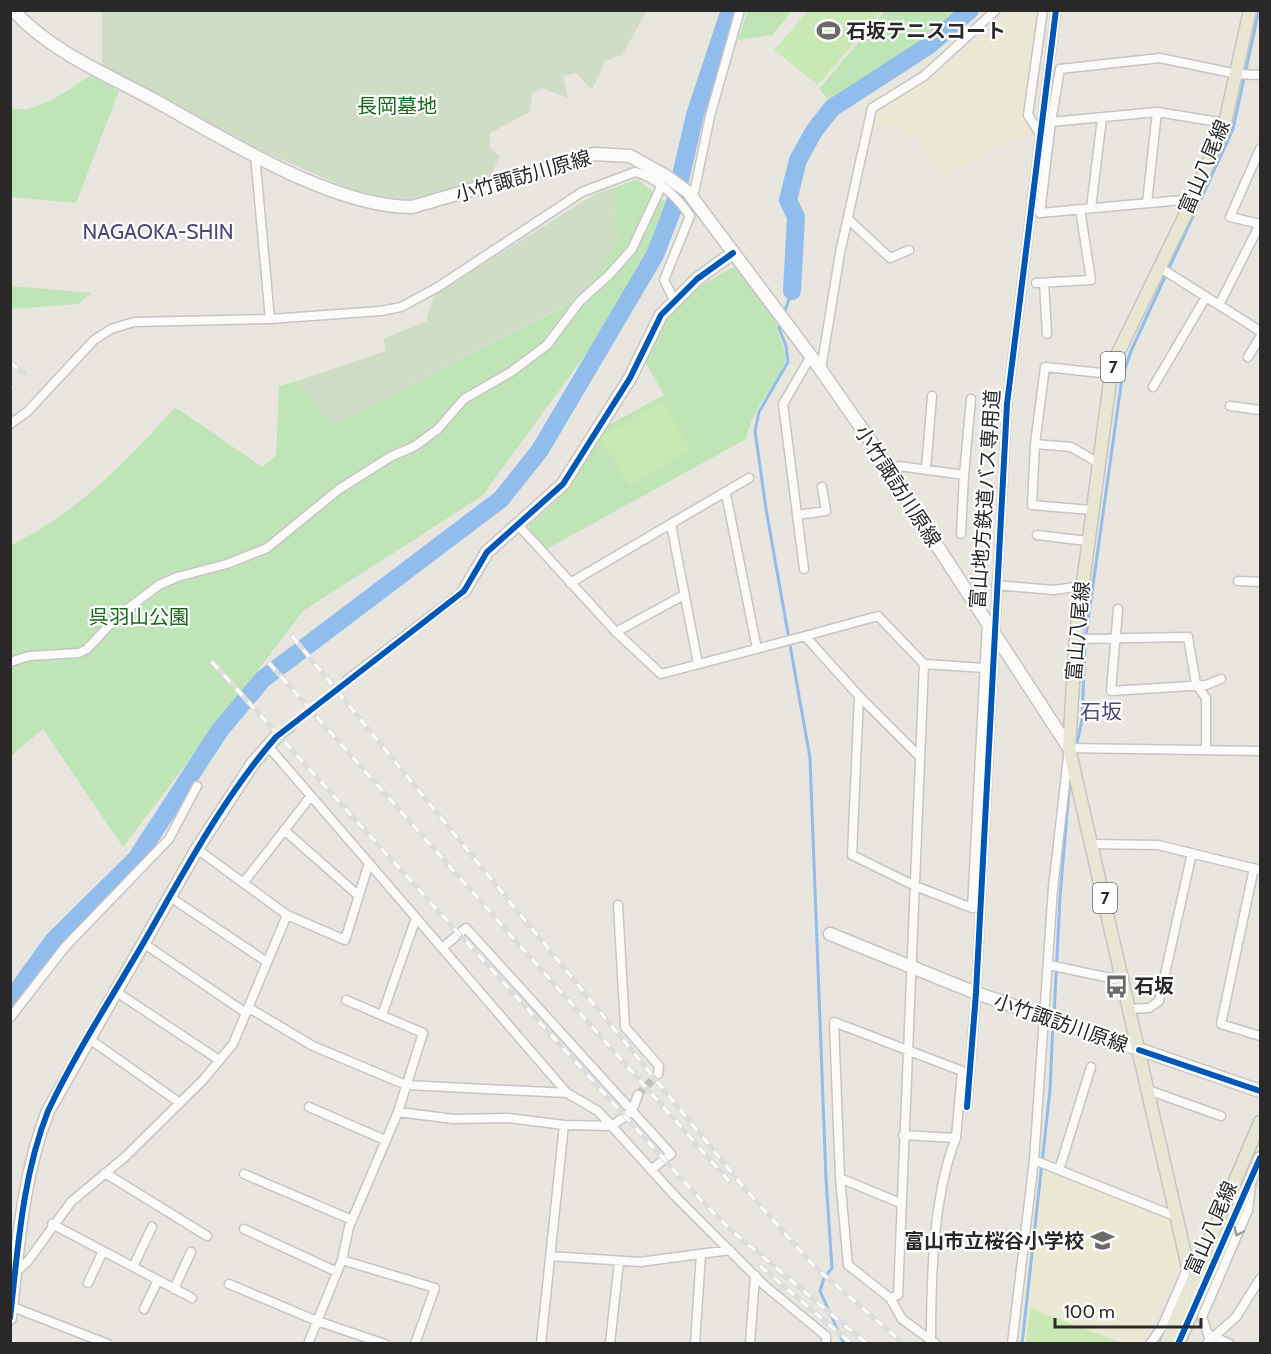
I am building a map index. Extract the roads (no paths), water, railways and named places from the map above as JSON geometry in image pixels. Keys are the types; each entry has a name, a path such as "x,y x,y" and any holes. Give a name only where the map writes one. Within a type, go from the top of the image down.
{"main road":[{"name":"小竹諏訪川原線","path":"13,10 26,25 59,48 255,155 302,178 389,207 412,207 594,154 630,156 664,181 691,195 821,369 1069,748"},
{"name":"富山八尾線","path":"1188,1267 1069,748 1082,585 1097,462 1111,374 1193,198 1225,123 1250,10"},
{"path":"464,591 487,552 519,526 563,484 630,378 661,315 697,279 733,253"},
{"path":"11,1311 28,1170 34,1145 59,1088 197,849 253,763 272,741"},
{"name":"小竹諏訪川原線","path":"830,934 976,993 1260,1091"},
{"name":"富山八尾線","path":"1166,1344 1260,1122"},
{"name":"富山八尾線","path":"1179,1344 1260,1158"}],"street":[{"path":"691,195 710,116 740,10"},
{"path":"821,369 848,219 872,108 924,76 996,10"},
{"path":"1040,134 1028,115 1043,10"},
{"name":"富山地方鉄道バス専用道","path":"967,1107 976,993 990,627 996,585 1007,404 1056,10"},
{"path":"1193,198 1040,213 1060,69 1160,58 1236,74 1260,75"},
{"path":"1051,122 1157,112 1225,123"},
{"path":"1147,203 1157,112"},
{"path":"1091,208 1102,118"},
{"path":"1219,305 1260,224 1230,217 1260,149"},
{"path":"255,155 270,318"},
{"path":"12,422 27,412 94,340 111,329 134,322 270,318 381,311 401,307 438,287 582,192 635,172 664,181 690,216 664,280 674,300"},
{"path":"10,662 29,656 70,654 87,649 117,617 159,585 177,577 227,564 267,548 338,490 390,458 415,446 438,429 464,399 512,372 559,332 580,301 609,275 632,249 664,181"},
{"path":"1047,334 1040,283 1091,280 1080,209"},
{"path":"848,219 891,258 909,250"},
{"path":"1159,267 1260,330"},
{"path":"1153,387 1206,297"},
{"path":"1248,357 1260,337"},
{"path":"804,569 783,404 811,356"},
{"path":"1092,510 1032,505 1035,444 1045,367 1111,374"},
{"path":"926,469 932,396"},
{"path":"961,534 971,399"},
{"path":"1230,406 1260,410"},
{"path":"1035,444 1071,447 1097,462"},
{"path":"889,471 899,466 964,475"},
{"path":"570,583 726,494 749,478"},
{"path":"797,515 826,511 822,487"},
{"path":"726,494 757,649"},
{"path":"671,524 698,664"},
{"path":"519,526 616,632 661,674 878,616 924,664 985,668"},
{"path":"1037,535 1088,541"},
{"path":"1238,581 1260,582"},
{"path":"996,585 1054,590 1082,585"},
{"path":"347,680 464,591"},
{"path":"616,632 684,595"},
{"path":"1118,609 1111,691 1206,685 1221,680"},
{"path":"859,696 852,855 915,886 972,908 985,668 990,627"},
{"path":"805,636 859,696 919,756"},
{"path":"1076,639 1188,637 1196,684 1206,698 1206,750"},
{"path":"891,1298 898,1295 906,1051 924,664"},
{"path":"290,728 272,741 311,796 567,1094 598,1111 651,1170 755,1275 826,1336 826,1344"},
{"path":"1012,1344 1034,1160 1046,1018 1053,888 1069,748 1260,751"},
{"path":"10,1018 65,947 169,839 197,786"},
{"path":"244,882 311,796"},
{"path":"284,830 358,896"},
{"path":"1092,843 1158,845 1257,869 1221,1024 1260,1036"},
{"path":"197,849 287,915 345,940 369,863"},
{"path":"1129,1009 1149,1008 1159,1001 1192,854"},
{"path":"170,897 267,962"},
{"path":"618,905 625,1027 659,1066 658,1074"},
{"path":"16,1272 27,1261 52,1224 71,1202 180,1103 233,1044 287,915"},
{"path":"382,1016 416,918"},
{"path":"442,948 466,928 671,1154 651,1170"},
{"path":"143,943 248,1011 313,1047 406,1085 567,1094"},
{"path":"1049,965 1124,981"},
{"path":"115,991 219,1060"},
{"path":"308,1344 342,1260 351,1220 398,1112 423,1033 346,1000"},
{"path":"834,1022 962,1071 956,1138 945,1166 931,1291 933,1342 902,1319 891,1298 848,1265 840,1178 834,1022"},
{"path":"88,1038 180,1103"},
{"path":"1059,1170 1091,1067"},
{"path":"1148,1090 1221,1116"},
{"path":"398,1112 454,1119 508,1118 564,1125 612,1126 632,1110 638,1095"},
{"path":"309,1107 385,1140"},
{"path":"541,1344 564,1125"},
{"path":"903,1135 956,1138"},
{"path":"1034,1160 1177,1217"},
{"path":"105,1173 207,1236"},
{"path":"244,1174 351,1220"},
{"path":"1210,1340 1202,1317 1248,1210 1253,1176"},
{"path":"840,1178 900,1203"},
{"path":"52,1224 192,1298"},
{"path":"133,1266 152,1227"},
{"path":"244,1229 337,1272"},
{"path":"550,1256 640,1262 730,1250"},
{"path":"88,1283 103,1251"},
{"path":"174,1289 191,1252"},
{"path":"695,1344 701,1254"},
{"path":"342,1260 435,1288 415,1344"},
{"path":"610,1344 619,1261"},
{"path":"1150,1344 1162,1327 1188,1267"},
{"path":"750,1344 755,1275"},
{"path":"1210,1340 1236,1317 1260,1279"},
{"path":"144,1309 158,1280"},
{"path":"229,1284 317,1321 385,1344"},
{"path":"11,1311 108,1344"},
{"path":"1210,1340 1230,1344"}],"waterway":[{"path":"10,1001 53,941 136,859 220,730 263,679 501,499 540,450 655,255 674,206 695,115 730,10"},
{"path":"792,291 796,217 788,200 798,160 814,131 832,108 928,46 970,10"},
{"path":"1076,748 1082,720 1085,642 1122,378 1131,351 1233,129 1259,10"},
{"path":"784,313 792,291"},
{"path":"781,322 779,328 786,346 788,362 759,412 755,431 766,509 810,758 826,1179 832,1268 824,1278 820,1291 844,1344"},
{"path":"1054,1016 1060,897 1070,778"},
{"path":"1022,1344 1050,1090 1053,1023"}],"tunnel":[{"path":"290,728 347,680"},
{"path":"638,1095 658,1074"}],"railway":[{"path":"10,363 25,373"},
{"path":"292,636 746,1190 815,1267 904,1344"},
{"path":"212,662 701,1200 732,1231 867,1344"},
{"path":"269,663 729,1181"},
{"path":"760,1266 852,1344"}],"place":[{"name":"石坂テニスコート","path":"828,31"},
{"name":"石坂","path":"1116,986"},
{"name":"富山市立桜谷小学校","path":"1102,1241"}],"district":[{"name":"NAGAOKA-SHIN","path":"158,231"},
{"name":"石坂","path":"1101,711"}],"park label":[{"name":"長岡墓地","path":"397,106"},
{"name":"呉羽山公園","path":"139,617"}]}
